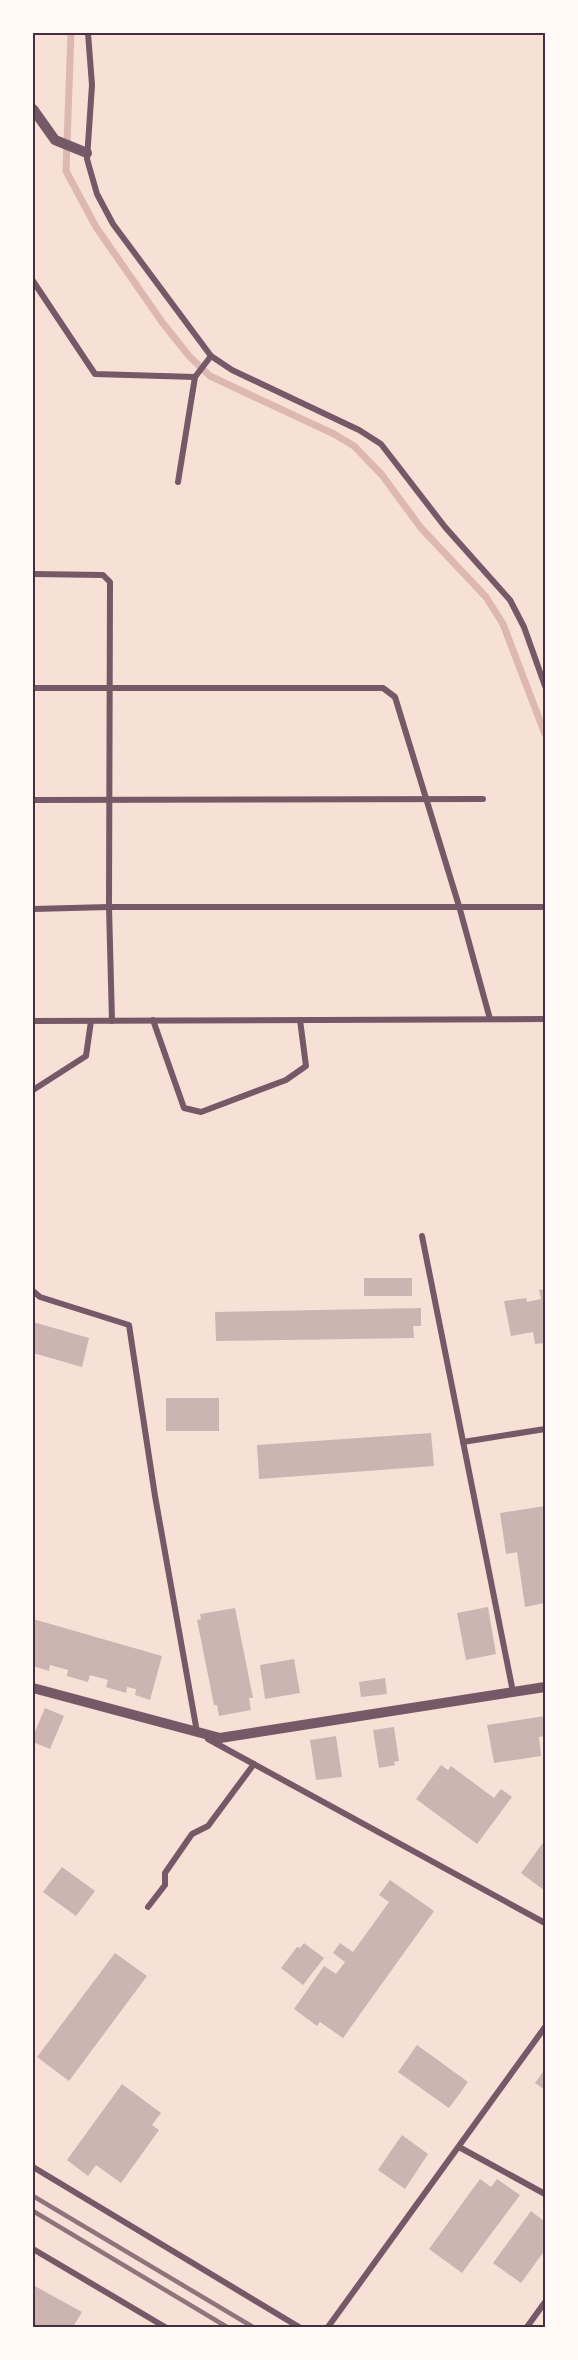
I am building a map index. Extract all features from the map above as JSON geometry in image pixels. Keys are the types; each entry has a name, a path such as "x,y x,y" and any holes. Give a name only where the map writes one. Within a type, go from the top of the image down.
{"street":[{"path":"88,33 92,85 87,153 91,178 106,215 211,356 232,370 359,430 381,444 450,533 510,600 521,620 545,686"},
{"path":"33,109 51,136 63,145 87,153"},
{"path":"33,281 95,374 195,377"},
{"path":"178,482 195,377 211,356"},
{"path":"33,574 103,575 110,582 109,907 112,1021"},
{"path":"33,688 383,688 394,697 459,906 490,1019"},
{"path":"33,800 483,799"},
{"path":"33,909 545,907"},
{"path":"33,1021 545,1019"},
{"path":"153,1020 184,1107 201,1112 286,1080 306,1066 300,1020"},
{"path":"33,1090 86,1056 92,1021"},
{"path":"422,1236 513,1692"},
{"path":"33,1291 40,1297 129,1325 155,1496 197,1733"},
{"path":"463,1442 545,1429"},
{"path":"33,1688 220,1738 545,1687"},
{"path":"197,1733 545,1923"},
{"path":"148,1907 165,1885 165,1873 192,1833 208,1826 254,1764"},
{"path":"328,2327 545,2027"},
{"path":"459,2146 545,2194"},
{"path":"33,2167 299,2327"},
{"path":"33,2249 165,2327"},
{"path":"527,2327 545,2302"}],"building":[{"path":"364,1278 412,1278 412,1296 364,1296"},
{"path":"545,1289 545,1343 535,1344 533,1332 511,1336 504,1301 526,1298 527,1302 541,1299 539,1290"},
{"path":"421,1308 421,1326 413,1326 414,1338 216,1341 215,1312"},
{"path":"33,1322 89,1338 82,1367 33,1353"},
{"path":"166,1398 219,1398 219,1431 166,1431"},
{"path":"431,1433 434,1466 259,1479 257,1445"},
{"path":"545,1506 545,1603 525,1607 517,1552 506,1554 500,1513"},
{"path":"488,1607 496,1654 466,1660 457,1613"},
{"path":"235,1608 253,1698 249,1698 251,1710 219,1716 217,1705 214,1705 197,1620 201,1619 200,1614"},
{"path":"33,1619 162,1656 150,1700 135,1695 136,1689 127,1687 126,1693 106,1687 108,1680 90,1675 88,1682 67,1676 68,1670 50,1665 49,1671 33,1666"},
{"path":"294,1659 300,1693 265,1699 260,1665"},
{"path":"385,1678 387,1694 361,1697 359,1682"},
{"path":"45,1708 64,1716 50,1749 33,1742 33,1736"},
{"path":"545,1716 545,1736 539,1737 541,1756 494,1763 487,1725"},
{"path":"394,1727 399,1761 394,1762 395,1765 379,1768 373,1730"},
{"path":"336,1736 342,1777 316,1780 310,1740"},
{"path":"441,1765 448,1770 451,1766 494,1798 501,1789 512,1797 477,1844 416,1799"},
{"path":"545,1840 545,1891 521,1873"},
{"path":"62,1867 95,1891 76,1916 43,1892"},
{"path":"390,1880 434,1911 343,2038 320,2022 317,2026 294,2009 324,1966 336,1974 345,1962 333,1953 340,1943 353,1952 389,1902 379,1895"},
{"path":"304,1943 324,1958 303,1985 281,1968 297,1947 300,1948"},
{"path":"115,1953 147,1976 69,2081 37,2057"},
{"path":"417,2045 468,2082 449,2108 398,2072"},
{"path":"545,2069 545,2090 535,2083"},
{"path":"122,2084 161,2113 152,2125 159,2130 121,2183 96,2165 88,2176 67,2160"},
{"path":"402,2135 428,2154 405,2189 378,2170"},
{"path":"480,2179 491,2187 497,2179 520,2195 462,2273 429,2249"},
{"path":"531,2211 545,2222 545,2250 521,2283 493,2263"},
{"path":"33,2285 82,2312 73,2327 33,2327"}],"waterway":[{"path":"71,33 66,171 96,227 162,322 189,356 210,376 334,434 354,446 382,475 421,528 486,597 503,624 545,734"}],"railway":[{"path":"33,2196 253,2327"},
{"path":"33,2211 227,2327"}]}
